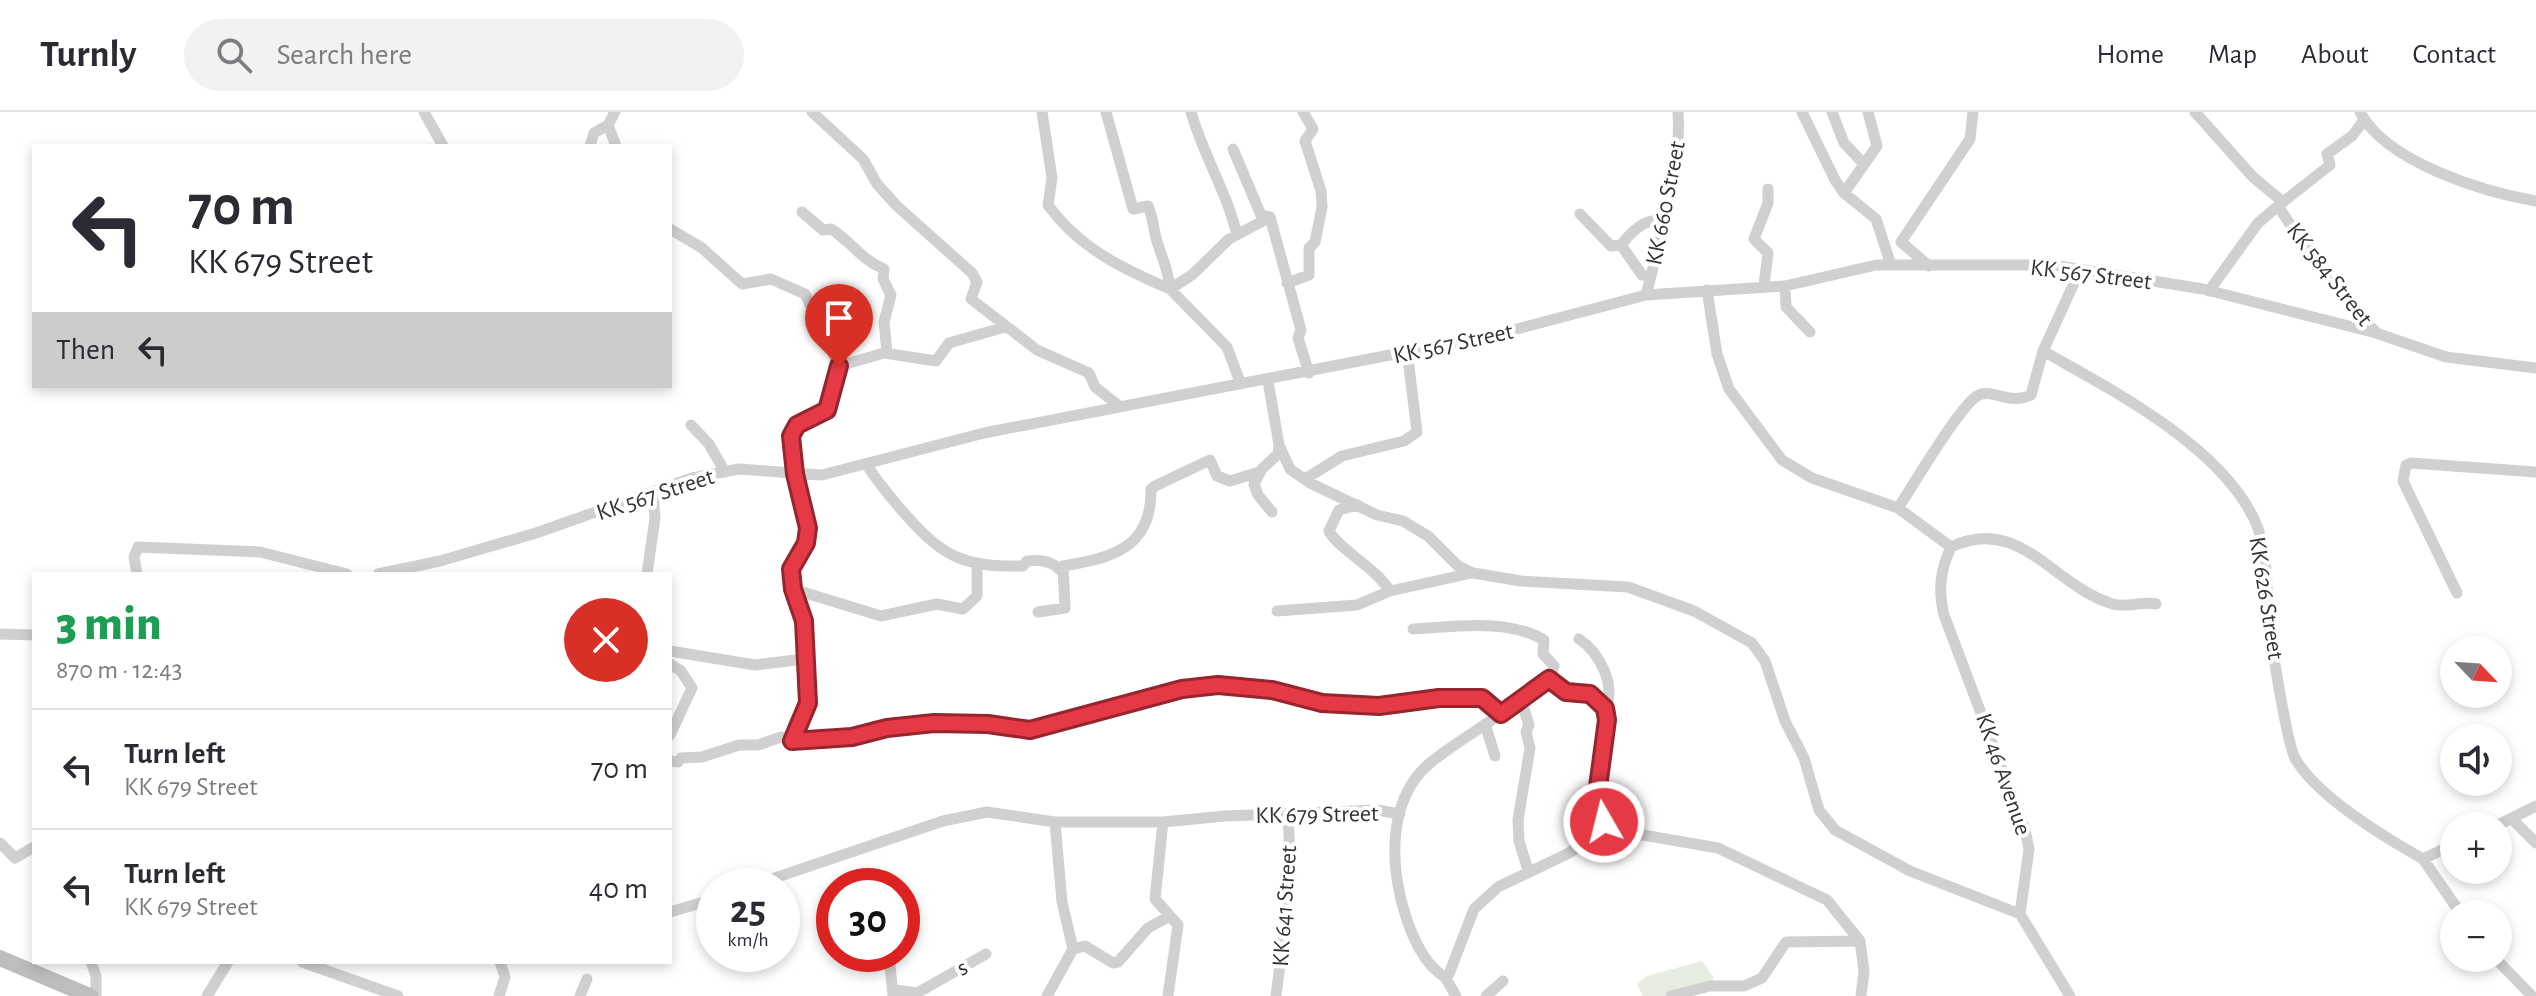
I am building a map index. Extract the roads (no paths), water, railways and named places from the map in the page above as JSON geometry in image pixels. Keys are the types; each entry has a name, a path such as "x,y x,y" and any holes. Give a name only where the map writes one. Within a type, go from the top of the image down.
{"main road":[{"path":"0,958 93,996"}],"street":[{"path":"424,112 442,144"},
{"path":"591,144 594,133 608,125 615,112"},
{"path":"801,112 810,112 863,159 877,184 897,206 972,273 977,282 971,299 1037,350 1083,369 1103,395 1119,405"},
{"path":"1042,112 1052,178 1048,205 1090,250 1170,289 1227,347 1240,382"},
{"path":"1106,112 1133,209 1148,206 1153,217 1156,239 1170,273 1170,289"},
{"path":"1191,112 1214,176 1230,204 1237,235"},
{"path":"1287,283 1309,275 1309,248 1315,242 1322,207 1321,191 1305,141 1313,129 1303,112"},
{"name":"KK 660 Street","path":"1646,295 1664,220 1679,129 1678,112"},
{"path":"1802,112 1844,193 1876,219 1891,265"},
{"path":"1832,112 1844,143 1864,164"},
{"path":"1844,193 1877,146 1868,112"},
{"path":"1929,266 1901,242 1970,139 1973,112"},
{"name":"KK 584 Street","path":"2195,112 2281,204 2353,311 2376,333"},
{"path":"2209,291 2258,223 2330,165 2327,154 2352,136 2362,116 2384,139 2429,168 2496,192 2536,201"},
{"path":"608,125 615,144"},
{"path":"1233,149 1261,215 1270,217"},
{"path":"1764,285 1768,253 1754,239 1768,203 1768,189"},
{"path":"802,212 823,230 831,229 848,240 851,250 866,261 884,269 883,279 891,295 884,322 887,353"},
{"path":"1580,214 1611,246 1621,245 1632,231 1645,223 1664,220"},
{"path":"1170,289 1237,235 1270,217"},
{"path":"1270,217 1301,330 1299,346 1309,373"},
{"path":"672,230 702,248 742,284 771,279 805,294 839,366 827,410 792,430 795,474 808,528 806,543 791,569 793,589 804,621 808,703 792,741"},
{"path":"1621,245 1642,275 1651,276"},
{"name":"KK 567 Street","path":"388,572 440,561 536,533 692,478 739,469 822,475 984,433 1240,382 1268,381 1407,350 1494,335 1646,295 1785,286 1876,265 2053,265 2209,291 2376,333 2446,357 2536,368"},
{"path":"1898,508 1962,410 1976,396 1984,393 2009,401 2031,395 2043,351 2080,270"},
{"path":"1785,286 1786,307 1810,332"},
{"path":"1707,290 1717,354 1729,389 1782,460 1812,478 1898,508 1951,547 1970,538 2006,541 2114,604 2156,604"},
{"path":"839,366 887,353 936,361 949,343 1005,327"},
{"path":"1305,479 1342,456 1404,441 1417,432 1416,403 1407,350"},
{"name":"KK 626 Street","path":"2043,351 2147,410 2191,445 2248,508 2256,521 2267,573 2269,625 2295,758 2332,798 2366,825 2423,859"},
{"path":"1268,381 1279,445 1290,469 1377,515 1403,521 1428,536 1458,566 1473,573 1521,581 1628,587 1694,611 1752,643 1765,661 1785,721 1804,758 1819,810 1835,830 1910,871 2020,914 2070,996"},
{"path":"691,425 709,444 725,472"},
{"path":"1272,512 1258,495 1254,484 1259,472 1278,454 1279,445"},
{"path":"1060,570 1063,566 1096,560 1124,550 1149,521 1151,489 1201,461 1210,460 1217,476 1230,481 1259,472"},
{"path":"867,465 877,482 935,548 977,564 1023,566 1027,561 1036,560 1055,564 1060,570 1065,608 1038,612"},
{"path":"2457,593 2403,481 2406,465 2536,472"},
{"path":"647,572 655,518 653,494"},
{"path":"1359,505 1339,510 1329,531 1332,538 1370,566 1390,591"},
{"path":"137,572 134,557 138,547 260,552 339,572"},
{"name":"KK 46 Avenue","path":"1951,547 1940,576 1939,593 1944,615 2015,798 2027,840 2028,871 2020,914"},
{"path":"793,589 881,616 937,604 963,609 977,596 977,564"},
{"path":"1277,611 1357,605 1390,591 1473,573"},
{"path":"1413,629 1475,625 1533,633 1544,640 1543,654 1554,666 1549,679 1566,692 1590,694 1605,708"},
{"path":"0,634 32,635"},
{"path":"1579,639 1586,643 1605,673 1610,688 1605,708 1607,720 1598,787 1600,810 1608,829"},
{"path":"672,651 755,665 804,659"},
{"path":"672,666 689,680 692,688 672,731"},
{"name":"KK 679 Street","path":"800,869 943,821 973,815 1013,813 1055,822 1163,822 1225,816 1288,816 1377,810 1400,814 1421,773 1520,697 1549,679"},
{"path":"672,761 690,756 702,757 739,745 758,745 781,737 792,741 852,737 887,728 934,723 988,724 1030,730 1182,689 1218,685 1272,690 1322,703 1379,706 1439,698 1482,698 1501,714"},
{"path":"1520,697 1529,725 1526,732 1530,748 1518,820 1519,841 1528,870"},
{"path":"1485,724 1495,756"},
{"path":"2536,806 2512,819 2536,843"},
{"path":"1400,814 1393,849 1402,905 1413,940 1442,975 1451,994"},
{"name":"KK 641 Street","path":"1276,996 1291,877 1288,816"},
{"path":"1047,996 1073,949 1062,902 1055,822"},
{"path":"1163,822 1155,899 1178,925 1168,996"},
{"path":"1442,975 1449,974 1474,909 1498,887 1567,854 1608,829 1718,848 1827,900 1860,941 1864,971 1861,996"},
{"path":"0,843 15,858 32,848"},
{"path":"2440,851 2423,859 2451,900"},
{"path":"672,911 696,904"},
{"path":"1073,949 1085,946 1113,963 1118,962 1148,928 1170,916"},
{"path":"1671,996 1710,986 1744,991 1762,978 1786,942 1860,941"},
{"name":"s","path":"894,993 913,995 986,954"},
{"path":"92,964 96,976 93,996"},
{"path":"207,996 227,964"},
{"path":"308,964 398,996"},
{"path":"499,996 505,977 501,964"},
{"path":"891,972 894,993"},
{"path":"2509,972 2532,996"},
{"path":"580,996 587,979"},
{"path":"1486,996 1503,981"}]}
